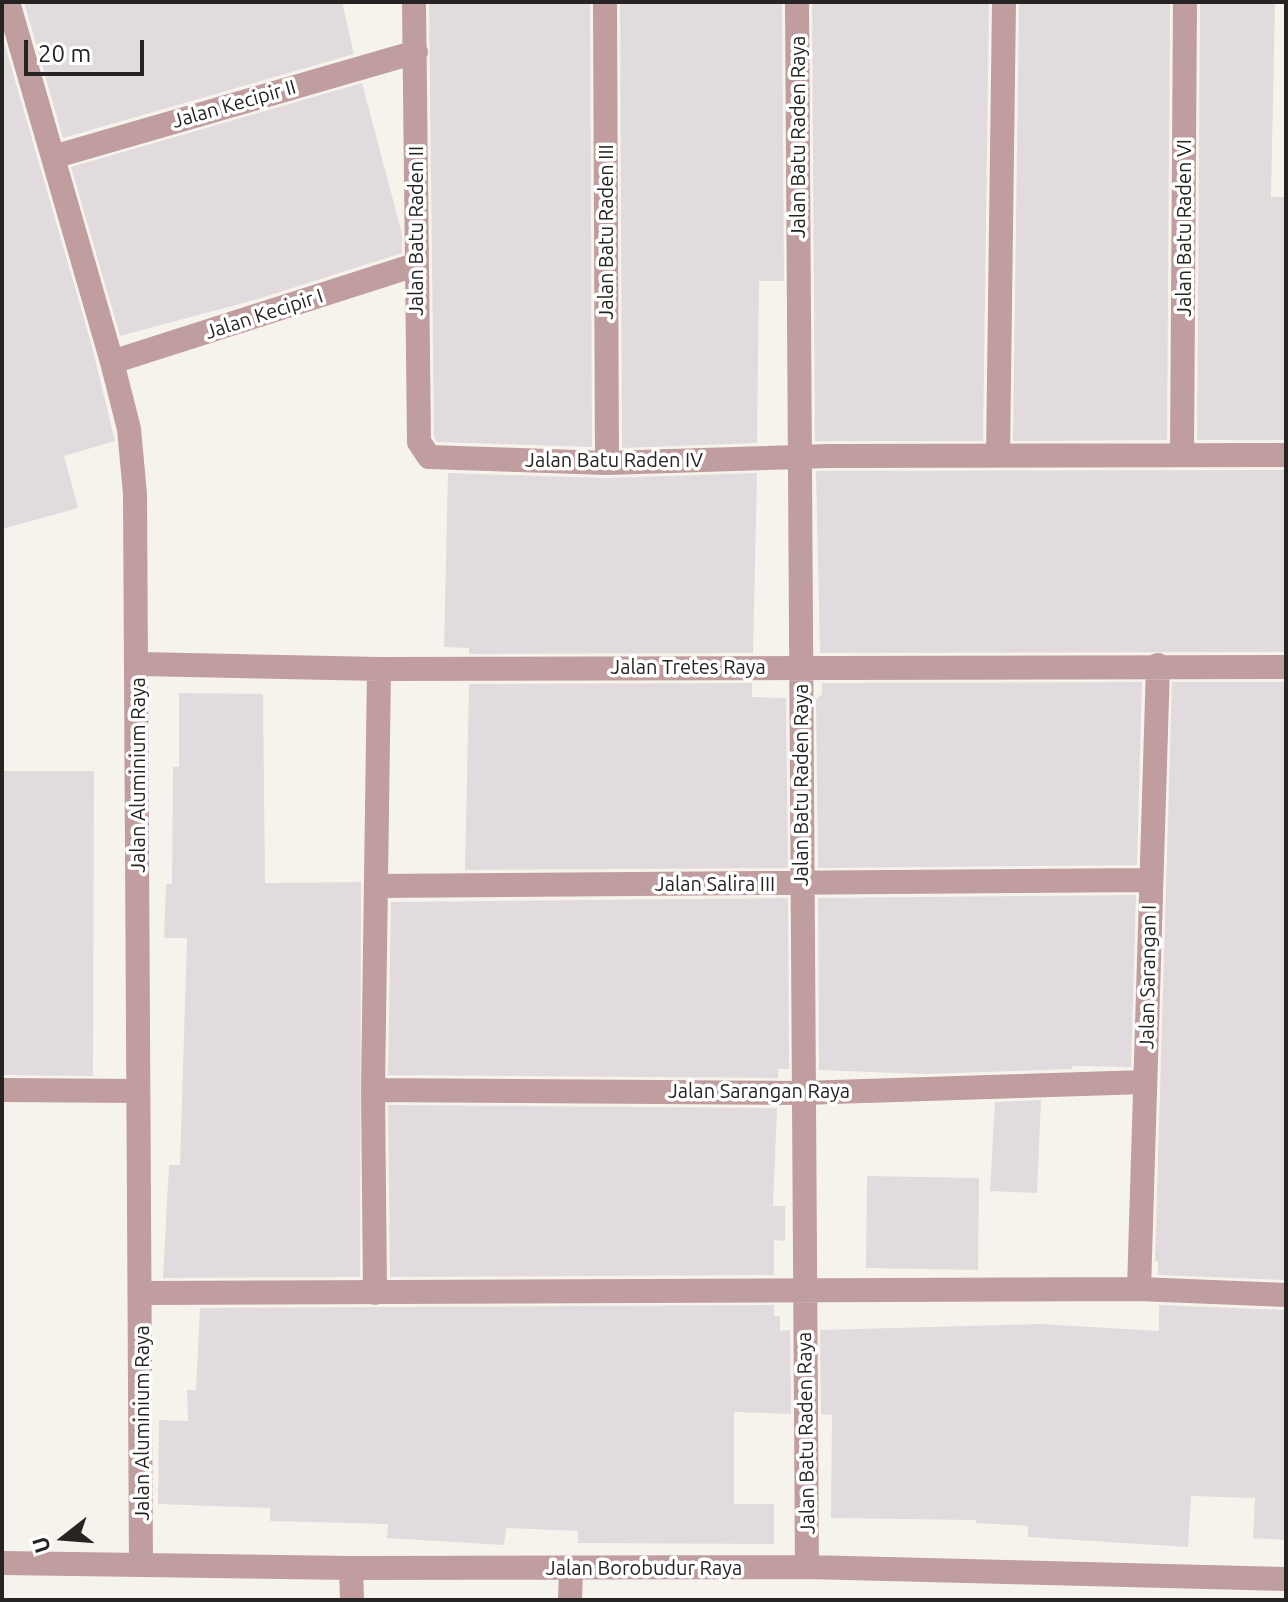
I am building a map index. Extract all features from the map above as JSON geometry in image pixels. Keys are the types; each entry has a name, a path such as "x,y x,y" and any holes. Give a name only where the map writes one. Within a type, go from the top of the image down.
{"street":[{"name":"Jalan Aluminium Raya","path":"8,2 112,362 129,429 135,494 139,664 141,1565"},
{"name":"Jalan Batu Raden II","path":"414,2 419,442 429,457"},
{"name":"Jalan Batu Raden III","path":"605,2 607,463"},
{"name":"Jalan Batu Raden Raya","path":"797,2 807,1567"},
{"path":"998,455 1004,2"},
{"name":"Jalan Batu Raden VI","path":"1182,455 1185,2"},
{"name":"Jalan Kecipir II","path":"53,157 416,52"},
{"name":"Jalan Kecipir I","path":"112,362 415,265"},
{"name":"Jalan Batu Raden IV","path":"429,457 607,463 799,457 1286,455"},
{"name":"Jalan Tretes Raya","path":"139,664 379,669 1286,667"},
{"name":"Jalan Sarangan I","path":"1139,1289 1158,665"},
{"path":"375,1293 373,1090 379,669"},
{"name":"Jalan Salira III","path":"376,886 1150,880"},
{"name":"Jalan Sarangan Raya","path":"373,1090 802,1093 1145,1082"},
{"path":"2,1090 138,1091"},
{"path":"142,1293 804,1293 1139,1289 1286,1295"},
{"name":"Jalan Borobudur Raya","path":"2,1563 351,1568 807,1567 1286,1579"},
{"path":"351,1568 352,1600"},
{"path":"570,1600 571,1568"}],"building":[{"path":"24,2 342,2 354,54 63,138"},
{"path":"429,2 590,2 592,447 437,442 434,437"},
{"path":"620,2 782,2 784,281 759,281 757,443 622,448"},
{"path":"812,2 989,2 983,441 815,441"},
{"path":"1019,2 1170,2 1167,440 1013,441"},
{"path":"1200,2 1275,2 1271,197 1286,197 1286,440 1197,440"},
{"path":"2,35 91,343 115,441 64,456 78,508 2,529"},
{"path":"362,83 402,234 402,253 258,299 120,336 71,167"},
{"path":"1286,470 1286,652 820,653 816,471"},
{"path":"448,473 606,478 757,473 753,653 469,654 469,648 444,647"},
{"path":"1142,682 1137,865 818,868 816,699 822,694 822,683"},
{"path":"1172,682 1286,682 1286,1280 1158,1275 1158,1261 1155,1261"},
{"path":"752,683 752,697 786,698 788,868 465,870 469,684"},
{"path":"179,693 263,694 265,883 361,882 360,1277 163,1278 169,1165 180,1165 187,938 164,938 166,884 172,884 173,767 179,767"},
{"path":"2,771 94,771 93,1076 2,1075"},
{"path":"1136,895 1131,1067 1072,1066 1072,1069 925,1074 819,1070 818,898"},
{"path":"788,898 789,1069 778,1069 778,1078 388,1075 391,902"},
{"path":"1041,1100 1037,1193 990,1191 995,1102"},
{"path":"388,1105 777,1108 773,1206 785,1206 785,1241 774,1240 774,1275 390,1277"},
{"path":"867,1176 979,1178 978,1270 866,1268"},
{"path":"774,1305 774,1316 780,1316 780,1331 790,1330 791,1414 734,1412 734,1504 774,1504 774,1544 578,1543 578,1531 506,1528 504,1545 387,1538 388,1524 270,1521 270,1508 158,1504 159,1420 188,1421 187,1390 196,1390 200,1308"},
{"path":"1159,1305 1286,1310 1286,1540 1253,1538 1255,1498 1191,1496 1188,1547 1028,1537 1028,1526 976,1523 976,1520 831,1518 832,1415 821,1414 820,1330 1040,1324 1159,1331"}]}
